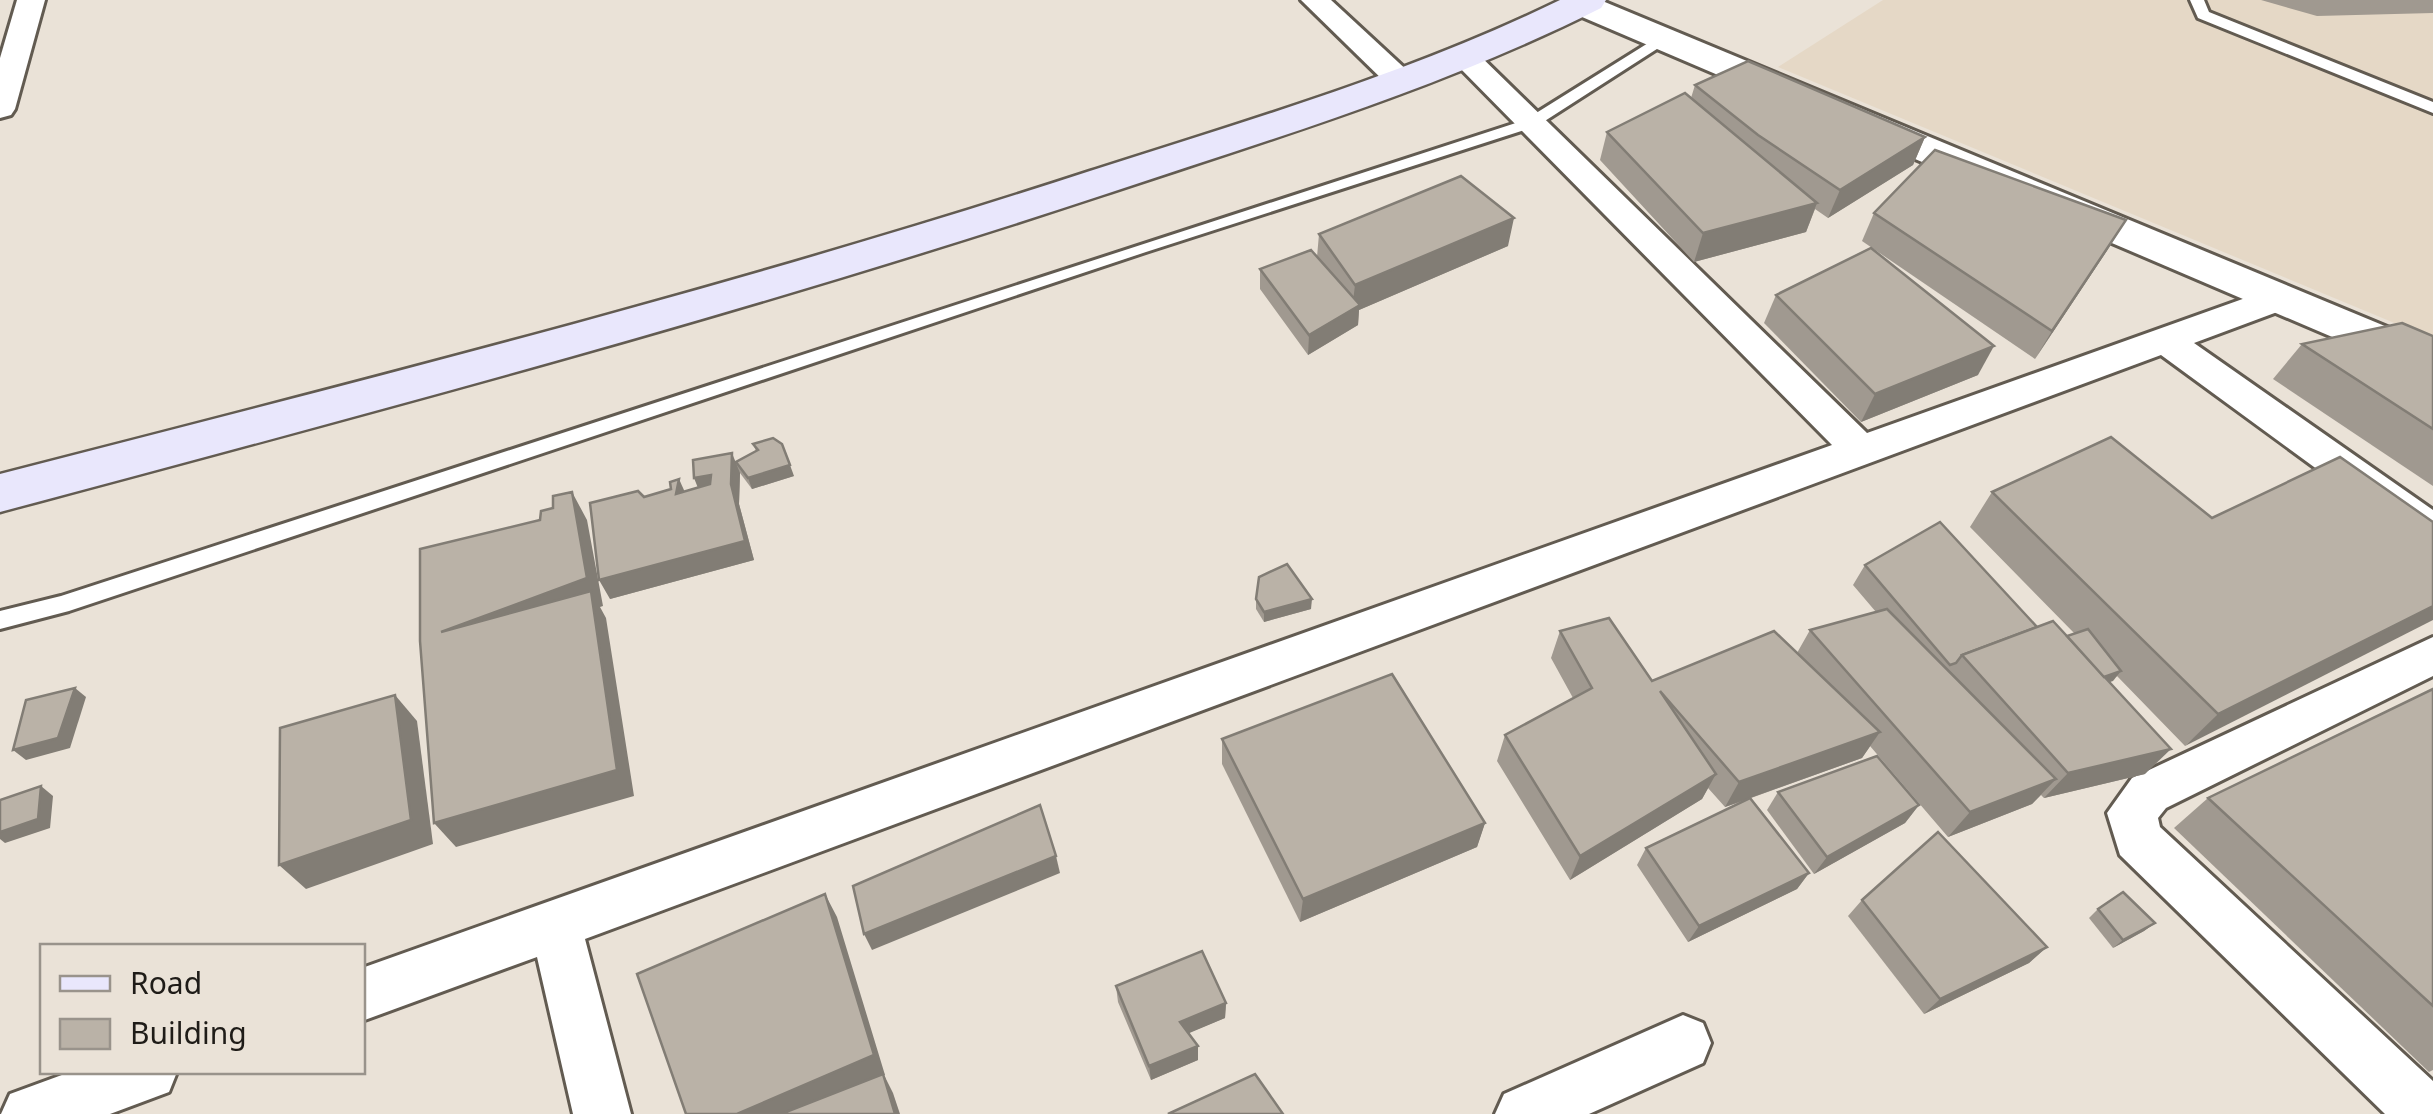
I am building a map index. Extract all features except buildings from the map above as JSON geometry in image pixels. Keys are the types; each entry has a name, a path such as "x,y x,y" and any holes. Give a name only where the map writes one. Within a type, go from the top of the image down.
{"main road":[{"path":"0,493 638,324 933,239 1400,80 1580,1"}],"street":[{"path":"0,108 31,0"},
{"path":"1316,0 1400,80"},
{"path":"1580,1 2433,364"},
{"path":"1462,55 1864,453"},
{"path":"365,994 1864,453 2278,299"},
{"path":"2166,340 2433,532"},
{"path":"2426,1114 2138,839 2132,814 2149,793 2433,654"},
{"path":"556,926 602,1114"},
{"path":"1524,1114 1683,1043"},
{"path":"30,1114 143,1074"}],"lane":[{"path":"2197,0 2203,15 2433,108"},
{"path":"0,620 62,605 1140,248 1532,123 1666,38"}],"shaded area":[{"path":"1883,0 2433,0 2433,339 1778,67"}]}
